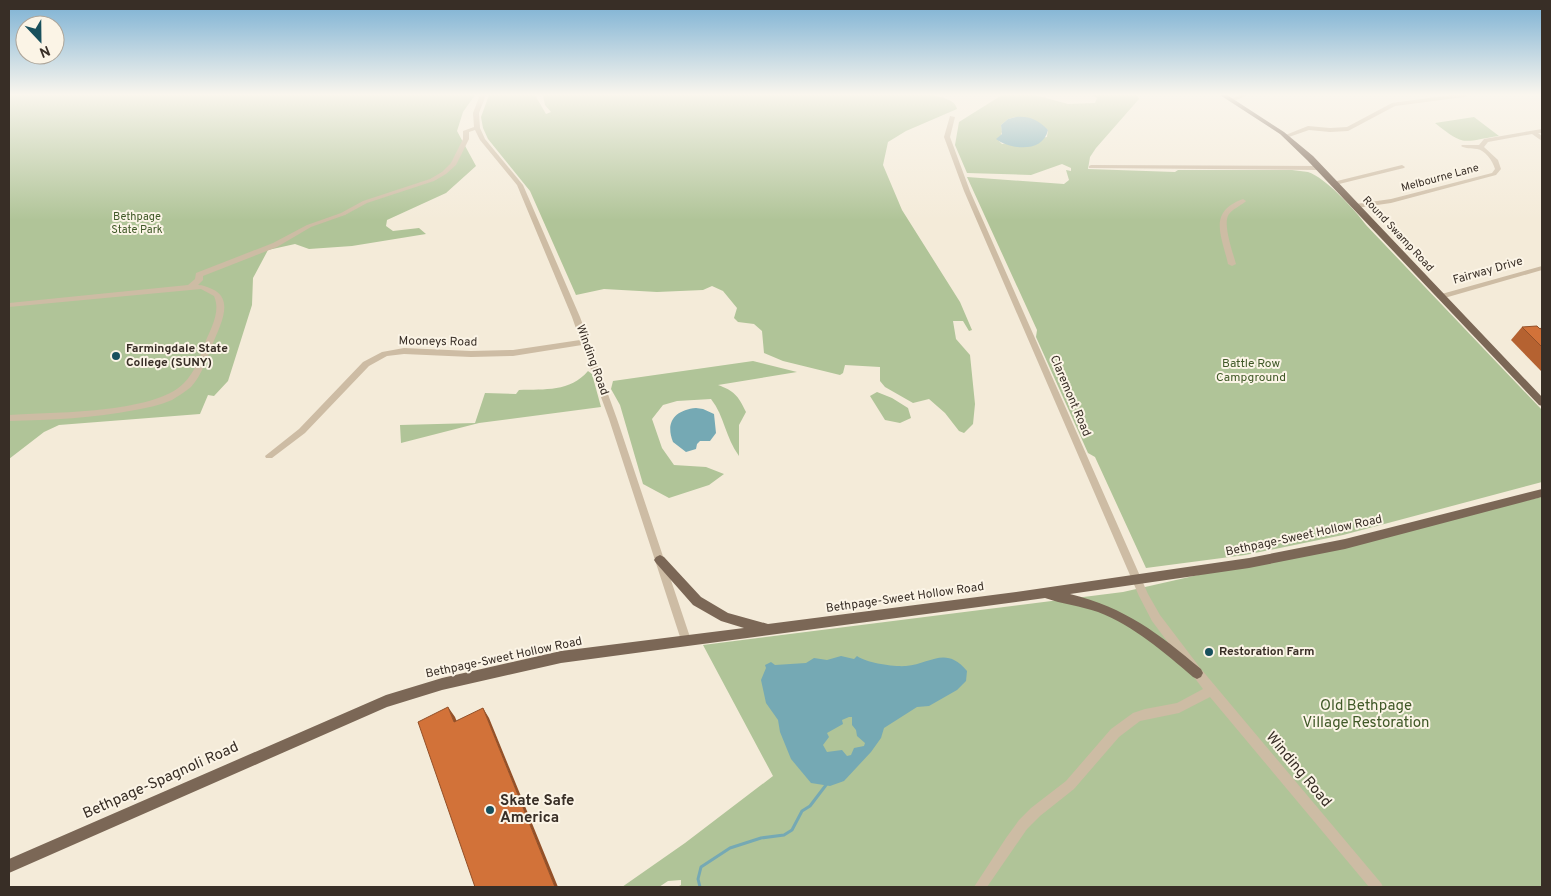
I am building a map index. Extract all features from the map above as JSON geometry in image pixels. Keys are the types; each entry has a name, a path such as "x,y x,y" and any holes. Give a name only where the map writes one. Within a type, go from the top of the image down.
{"main road":[{"name":"Round Swamp Road","path":"1287,137 1335,183 1542,403"},
{"name":"Bethpage-Sweet Hollow Road","path":"279,747 386,701 417,690 561,657 1045,593 1249,563 1345,544 1542,493"},
{"path":"660,560 697,601 725,616 770,630"},
{"path":"1045,593 1101,608 1127,620 1164,645 1197,673"},
{"name":"Bethpage-Spagnoli Road","path":"9,866 279,747"}],"street":[{"path":"190,287 199,280 199,275 275,244 309,226 343,214 372,199 432,180 454,164 466,137"},
{"name":"Winding Road","path":"481,137 520,185 586,342 686,640"},
{"name":"Claremont Road","path":"947,137 967,191 1107,516 1138,579 1144,596 1156,618 1197,673"},
{"path":"1464,146 1481,147 1486,140 1504,137"},
{"name":"Melbourne Lane","path":"1356,206 1391,201 1494,174 1498,169 1496,161 1481,147"},
{"path":"1091,167 1320,168"},
{"path":"1335,183 1402,167"},
{"path":"1232,264 1223,223 1224,216 1231,208 1243,201"},
{"name":"Fairway Drive","path":"1441,297 1542,268"},
{"path":"9,305 190,287 211,290 217,294 222,307 202,361 195,374 181,391 158,402 130,408 9,418"},
{"name":"Mooneys Road","path":"269,456 302,431 366,364 385,354 404,351 471,354 513,353 586,342"},
{"name":"Winding Road","path":"1197,673 1377,887"},
{"path":"980,887 1007,843 1032,815 1069,785 1093,755 1117,731 1134,718 1145,713 1166,712 1183,706 1211,690"}],"green space":[{"name":"Bethpage State Park","path":"9,137 460,137 476,166 446,193 387,220 386,226 393,231 419,228 426,234 352,246 309,249 295,244 268,250 253,278 252,305 228,381 214,396 208,395 200,414 59,425 44,432 9,459"},
{"path":"487,137 896,137 888,142 883,165 902,210 960,302 972,330 969,331 963,321 953,321 956,339 970,355 975,404 973,424 964,433 959,431 945,413 929,399 913,403 885,387 880,381 880,367 845,365 843,373 840,375 783,361 764,353 762,331 754,324 738,322 734,318 737,308 723,291 712,286 703,290 657,292 604,289 576,295 530,191"},
{"name":"Battle Row Campground","path":"956,137 1000,137 999,141 1002,144 1047,137 1106,137 1090,157 1088,169 1175,172 1178,170 1292,170 1315,175 1348,203 1366,225 1542,410 1542,482 1343,535 1245,555 1146,568 1095,457 1088,453 1036,337 1037,330 967,177 1064,184 1069,180 1066,170 1071,171 1071,168 1062,164 1031,175 967,173 955,145"},
{"path":"1455,137 1494,137 1471,141"},
{"path":"753,361 797,372 718,385 735,394 746,412 739,425 739,456 711,399 677,401 663,405 652,419 662,448 674,465 706,467 724,474 709,485 669,498 643,484 620,405 611,389 613,381"},
{"path":"588,371 592,374 601,407 479,423 401,443 400,425 475,423 485,393 516,394 519,390 556,388 573,383"},
{"path":"877,392 892,398 908,408 911,418 900,423 885,420 870,396"},
{"name":"Old Bethpage Village Restoration","path":"1542,497 1542,887 677,887 681,885 681,880 668,881 659,887 622,887 685,843 773,776 703,645 1123,592"}],"water":[{"path":"999,137 1045,137 1040,143 1026,147 1002,143 996,139"},
{"path":"696,408 714,414 716,433 710,441 700,441 696,449 686,452 673,442 670,429 671,423 677,414 682,411"},
{"path":"841,656 854,659 857,656 874,663 906,666 945,657 959,663 967,671 966,681 957,690 929,706 917,707 884,728 881,738 871,752 844,781 830,786 811,783 791,759 780,732 778,720 766,703 761,680 766,668 765,665 771,662 775,665 806,663 814,658 827,660","holes":["852,717 852,725 856,730 857,736 865,743 864,746 854,748 851,755 847,756 842,750 827,752 823,745 829,737 827,733 843,724 842,720"]}],"building":[{"path":"1537,326 1540,329 1542,328 1542,347 1522,327"},
{"name":"Skate Safe America","path":"448,707 454,722 483,708 555,887 475,887 418,722"}],"waterway":[{"path":"700,887 698,879 701,867 730,848 761,838 784,835 792,830 802,811 810,806 826,785"}],"place":[{"name":"Farmingdale State College (SUNY)","path":"116,356"},
{"name":"Restoration Farm","path":"1209,652"},
{"name":"Skate Safe America","path":"490,810"}]}
